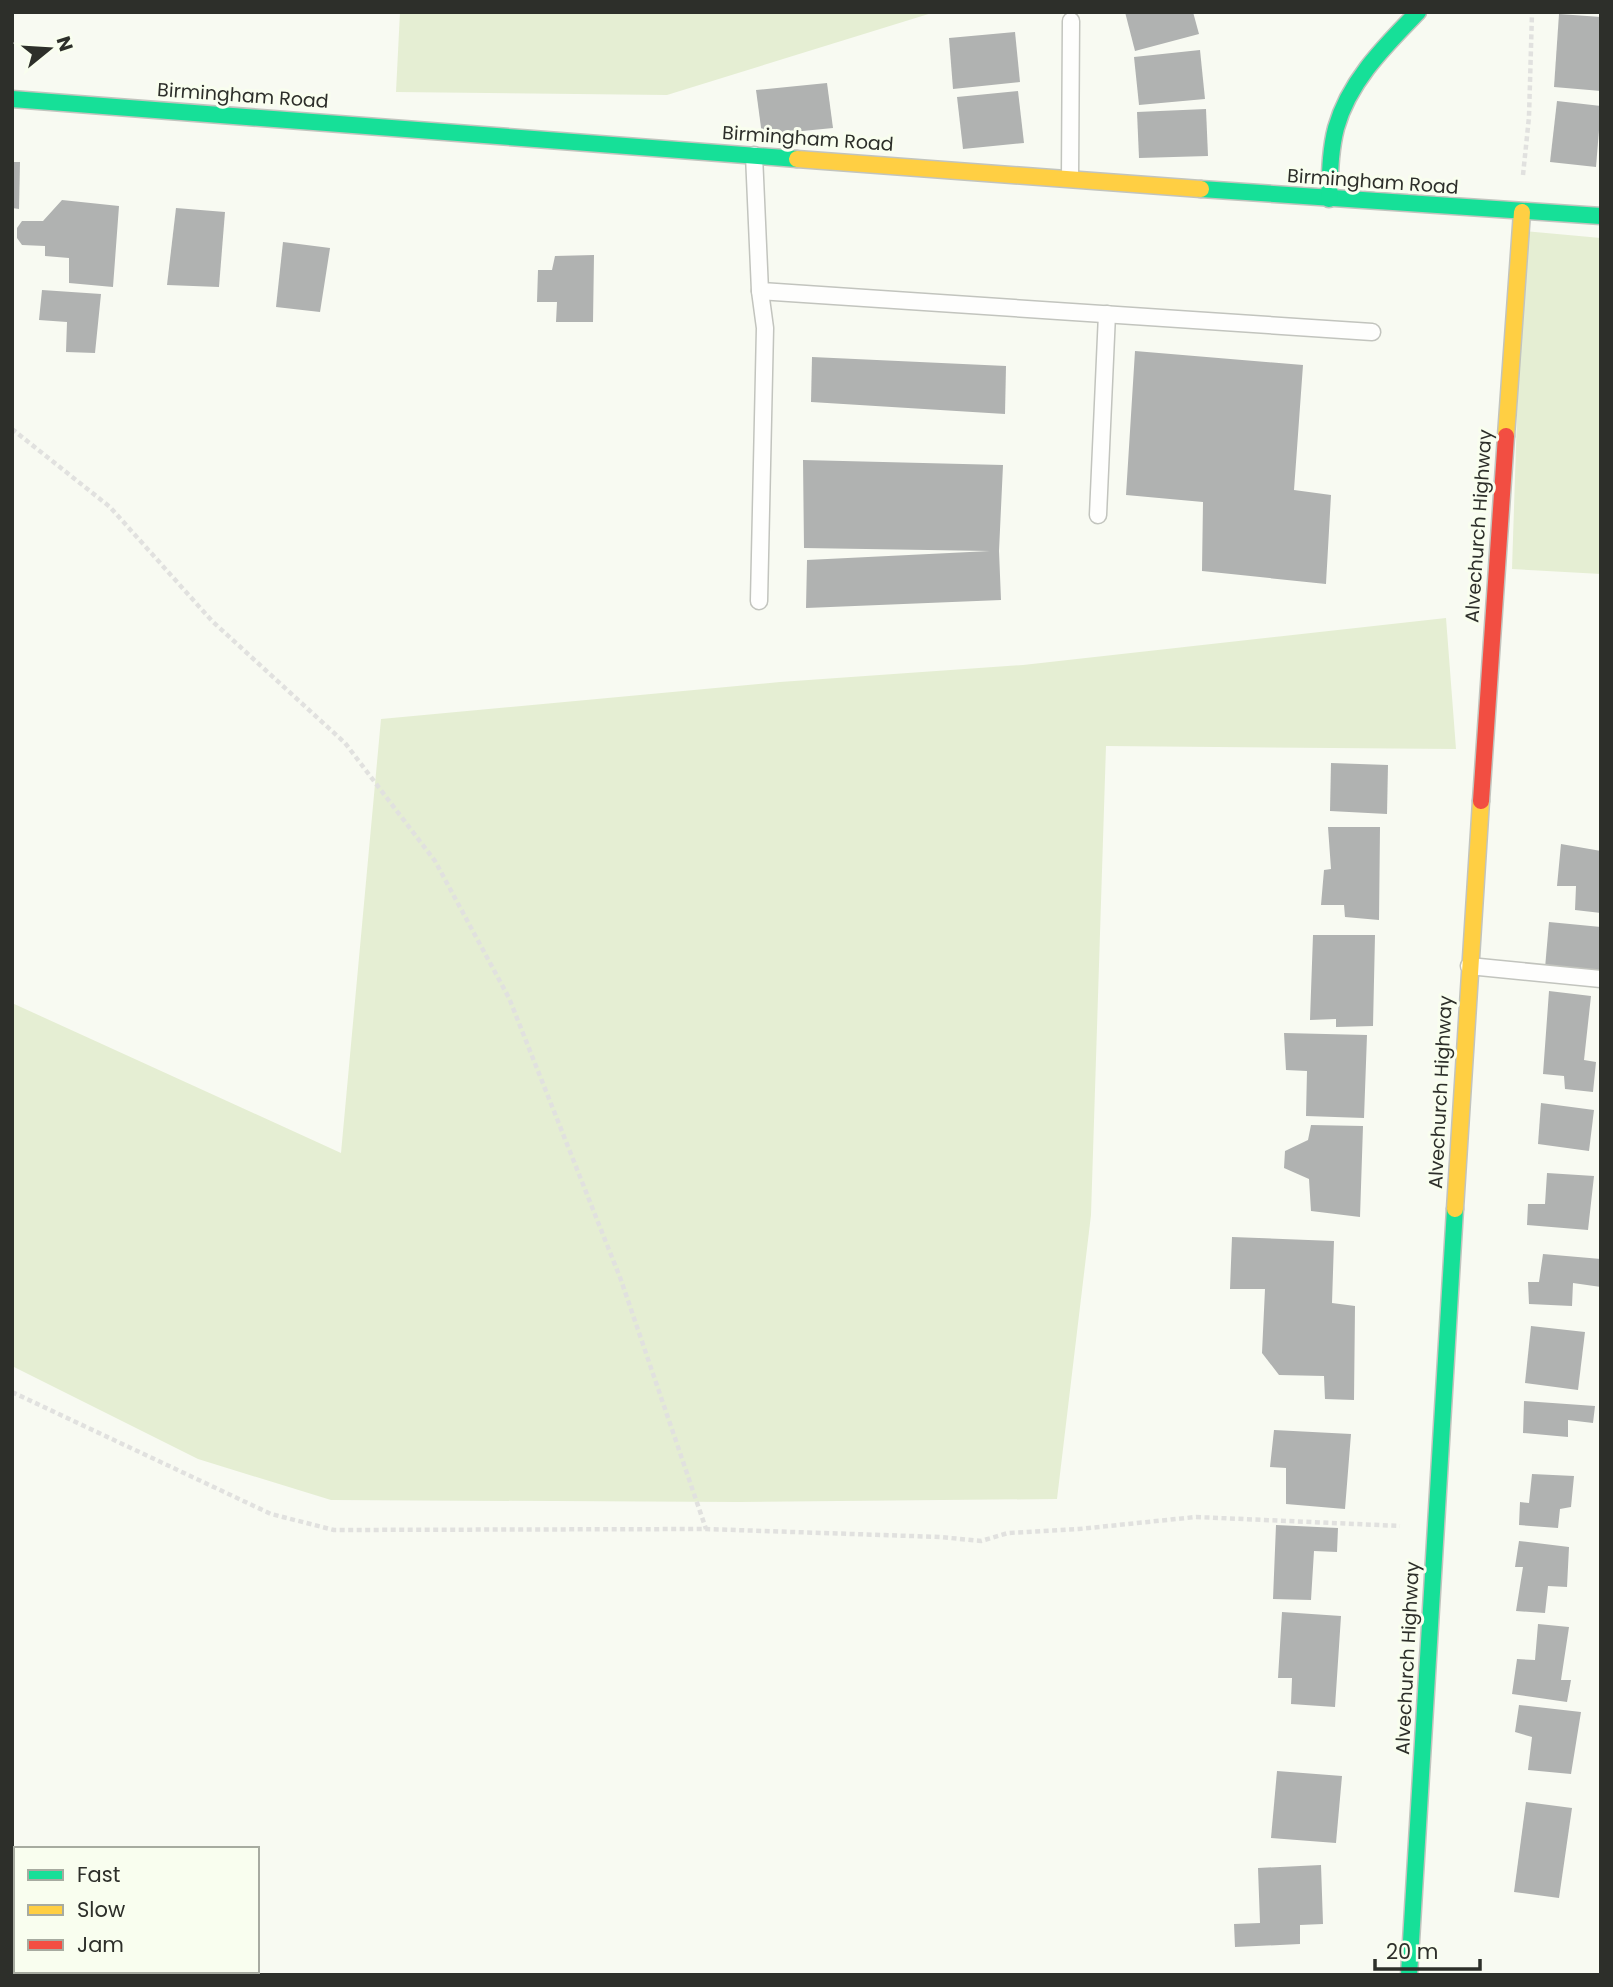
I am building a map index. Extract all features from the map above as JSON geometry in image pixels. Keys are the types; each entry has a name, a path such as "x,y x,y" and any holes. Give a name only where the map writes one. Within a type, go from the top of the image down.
{"street":[{"path":"1329,199 1334,141 1346,103 1377,56 1418,12"},
{"name":"Birmingham Road","path":"12,99 1329,199 1601,216"},
{"name":"Alvechurch Highway","path":"1409,1975 1469,966 1522,212"}],"lane":[{"path":"1070,178 1071,21"},
{"path":"754,155 760,291 765,328 759,601"},
{"path":"760,291 1372,332"},
{"path":"1098,515 1107,314"},
{"path":"1469,966 1601,979"}],"path":[{"path":"1522,212 1529,117 1532,12"},
{"path":"12,429 110,507 212,621 345,743 435,861 509,998 621,1280 706,1530"},
{"path":"12,1392 271,1514 334,1531 706,1530 940,1536 981,1541 1008,1534 1196,1517 1436,1527"}],"green space":[{"path":"400,12 935,12 667,95 396,92"},
{"path":"1523,231 1601,238 1601,574 1512,569"},
{"path":"1446,618 1456,749 1106,746 1091,1215 1057,1499 739,1502 331,1500 198,1459 12,1366 12,1003 341,1153 381,719 780,682 1023,665"}],"building":[{"path":"1125,12 1193,12 1199,34 1135,51"},
{"path":"1559,14 1601,17 1601,91 1554,87"},
{"path":"1015,32 1020,82 953,89 949,38"},
{"path":"1200,50 1205,99 1139,105 1134,57"},
{"path":"827,83 833,128 762,135 756,90"},
{"path":"1018,91 1024,143 963,149 957,97"},
{"path":"1557,101 1601,106 1596,167 1550,162"},
{"path":"1206,109 1208,156 1139,158 1137,112"},
{"path":"12,162 20,162 19,209 12,208"},
{"path":"62,200 119,206 113,287 69,283 69,258 45,256 45,246 22,245 17,238 17,228 22,221 43,221"},
{"path":"176,208 225,212 219,287 167,285"},
{"path":"283,242 330,248 320,312 276,307"},
{"path":"594,255 593,322 556,322 557,302 537,302 538,270 552,270 555,256"},
{"path":"42,290 101,294 95,353 66,352 67,322 39,320"},
{"path":"1135,351 1303,365 1294,490 1331,495 1326,584 1202,571 1203,502 1126,495"},
{"path":"812,357 1006,366 1005,414 811,402"},
{"path":"803,460 1003,465 999,551 1001,600 806,608 807,560 990,551 804,548"},
{"path":"1331,763 1388,765 1387,814 1330,811"},
{"path":"1328,827 1380,827 1379,920 1345,917 1344,905 1321,905 1324,870 1331,869"},
{"path":"1561,844 1601,851 1601,913 1575,910 1576,886 1557,886"},
{"path":"1549,922 1601,927 1601,970 1545,968"},
{"path":"1313,935 1375,935 1373,1026 1336,1027 1336,1019 1310,1020"},
{"path":"1549,991 1591,996 1584,1060 1596,1062 1593,1092 1565,1089 1564,1076 1543,1074"},
{"path":"1284,1033 1367,1035 1364,1118 1306,1116 1307,1071 1286,1070"},
{"path":"1541,1103 1594,1110 1589,1151 1538,1144"},
{"path":"1311,1125 1363,1126 1360,1217 1311,1211 1309,1179 1284,1168 1285,1151 1308,1140"},
{"path":"1547,1173 1594,1176 1588,1230 1527,1225 1528,1204 1545,1204"},
{"path":"1232,1237 1334,1241 1332,1303 1355,1306 1354,1400 1325,1399 1324,1376 1279,1375 1262,1353 1265,1289 1230,1289"},
{"path":"1543,1254 1601,1259 1601,1287 1573,1283 1572,1306 1529,1304 1528,1282 1539,1282"},
{"path":"1531,1326 1585,1332 1578,1390 1525,1383"},
{"path":"1524,1401 1595,1406 1593,1423 1568,1420 1568,1437 1523,1433"},
{"path":"1274,1430 1351,1434 1345,1509 1286,1504 1286,1468 1270,1467"},
{"path":"1532,1474 1574,1476 1571,1507 1560,1509 1558,1528 1519,1525 1520,1502 1529,1503"},
{"path":"1276,1525 1338,1528 1337,1552 1314,1551 1311,1600 1273,1599"},
{"path":"1519,1541 1569,1547 1567,1587 1548,1586 1545,1613 1516,1611 1523,1567 1515,1567"},
{"path":"1282,1612 1341,1616 1335,1707 1291,1704 1292,1678 1278,1678"},
{"path":"1538,1624 1569,1627 1561,1680 1571,1680 1567,1702 1512,1694 1517,1659 1535,1660"},
{"path":"1519,1705 1581,1712 1571,1774 1528,1770 1532,1737 1515,1732"},
{"path":"1277,1771 1342,1776 1336,1843 1271,1838"},
{"path":"1526,1802 1572,1808 1559,1898 1514,1892"},
{"path":"1321,1865 1323,1924 1300,1925 1300,1944 1235,1947 1234,1924 1260,1923 1258,1868"}],"traffic: fast":[{"path":"1329,199 1333,145 1342,111 1370,65 1418,12"},
{"path":"12,99 797,159"},
{"path":"1201,189 1601,216"},
{"path":"1409,1975 1455,1209"}],"traffic: slow":[{"path":"797,159 1201,189"},
{"path":"1506,436 1522,212"},
{"path":"1455,1209 1481,801"}],"traffic: jam":[{"path":"1481,801 1506,436"}]}
